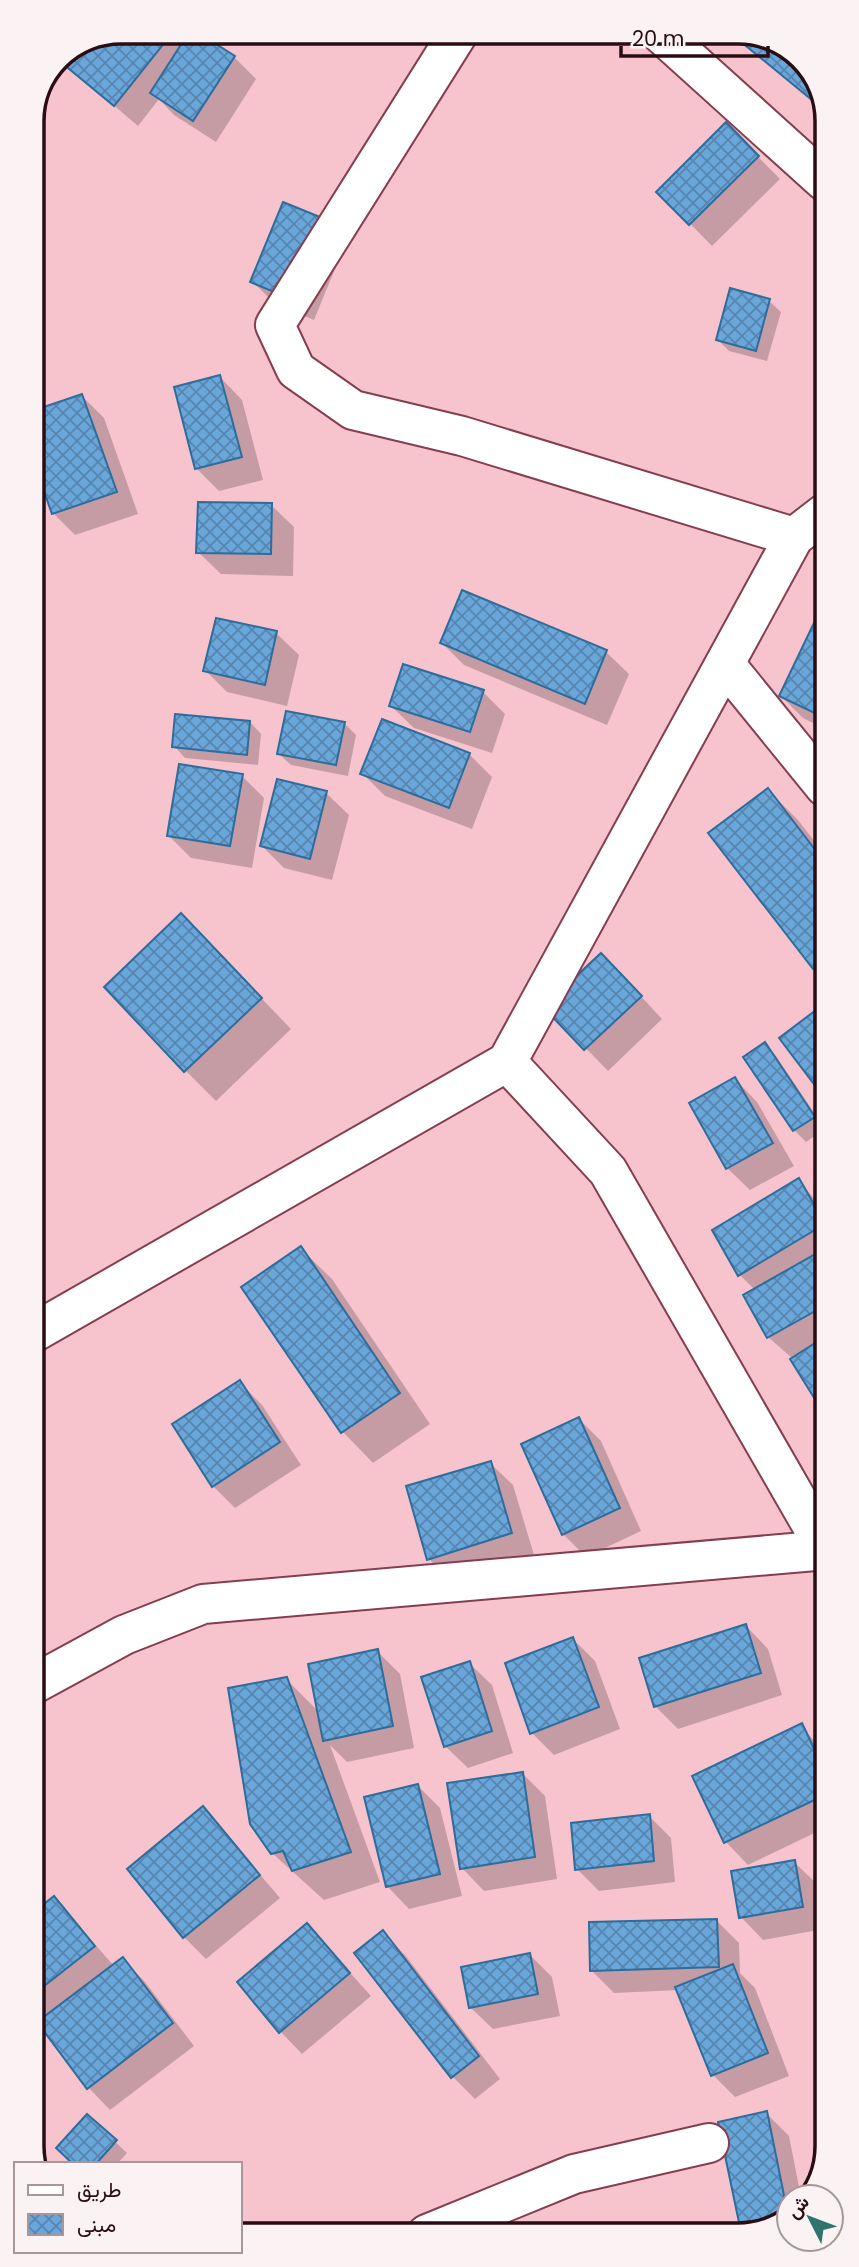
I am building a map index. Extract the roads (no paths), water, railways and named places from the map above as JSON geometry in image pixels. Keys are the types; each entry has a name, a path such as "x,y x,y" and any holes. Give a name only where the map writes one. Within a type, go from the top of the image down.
{"street":[{"path":"452,44 275,325 296,370 354,410 462,436 794,537"},
{"path":"672,44 815,173"},
{"path":"44,1327 507,1062 794,537 815,521"},
{"path":"725,664 815,775"},
{"path":"507,1062 608,1171 815,1531"},
{"path":"44,1679 124,1635 203,1604 815,1551"},
{"path":"454,2223 574,2174 709,2143"}]}
